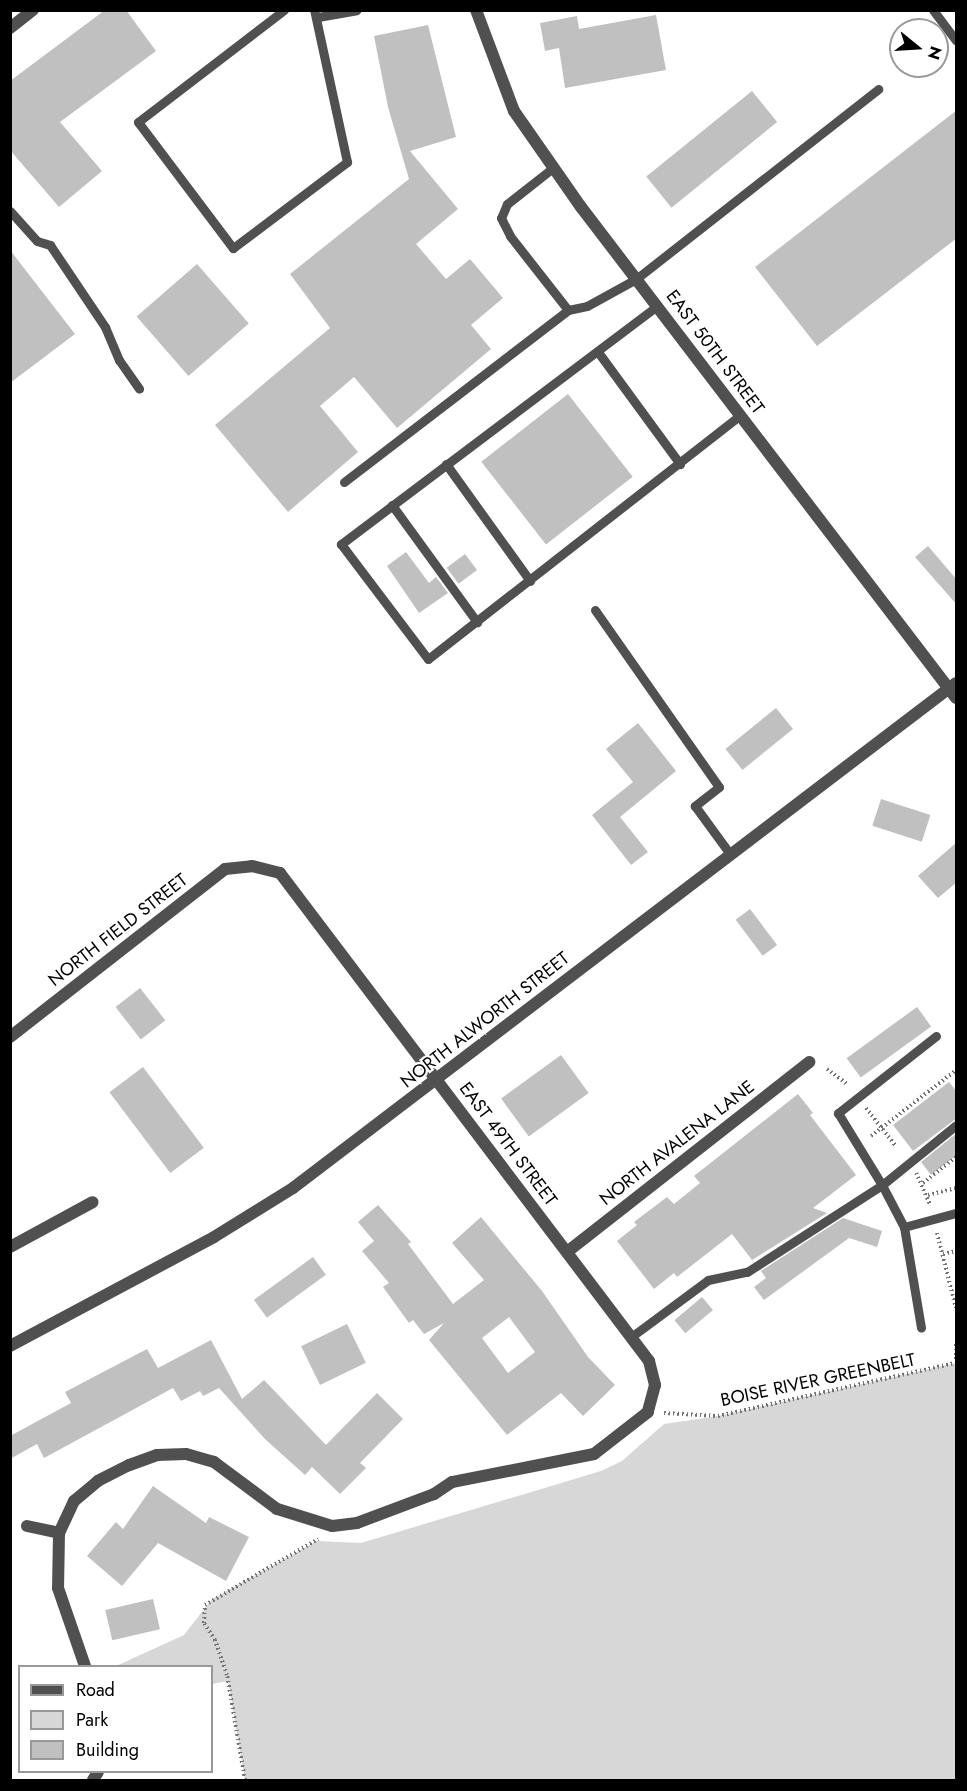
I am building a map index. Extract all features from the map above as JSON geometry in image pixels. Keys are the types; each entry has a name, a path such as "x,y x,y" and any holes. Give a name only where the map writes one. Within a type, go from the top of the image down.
{"street":[{"path":"10,28 33,10"},
{"name":"EAST 50TH STREET","path":"476,10 514,111 636,279 954,690"},
{"name":"NORTH ALWORTH STREET","path":"10,1346 195,1248 293,1188 730,854 954,690"},
{"name":"EAST 49TH STREET","path":"252,866 280,873 650,1361 655,1385 648,1412"},
{"name":"NORTH FIELD STREET","path":"10,1037 225,869 252,866"},
{"name":"NORTH AVALENA LANE","path":"567,1252 809,1062"},
{"path":"10,1247 93,1202"},
{"path":"85,1665 58,1588 59,1533 74,1502 98,1481 157,1455 176,1455 214,1462 277,1509 332,1526 387,1513 452,1482 594,1454 648,1412"},
{"path":"27,1526 59,1533"}],"lane":[{"path":"284,10 138,122 232,248 347,162 316,14 356,10"},
{"path":"933,10 957,40"},
{"path":"344,482 568,310 587,306 636,279 878,89"},
{"path":"554,167 507,204 501,218 510,236 568,310"},
{"path":"10,211 37,241 50,245 105,327 119,360 140,389"},
{"path":"657,306 342,544 428,659 740,415"},
{"path":"598,352 680,464"},
{"path":"446,464 530,580"},
{"path":"393,505 477,622"},
{"path":"595,610 719,787 695,806 730,854"},
{"path":"921,1328 904,1227 882,1185 838,1113 936,1036"},
{"path":"631,1337 708,1280 747,1272 882,1185 957,1125"},
{"path":"904,1227 957,1213"}],"path":[{"path":"827,1069 848,1085"},
{"path":"871,1136 957,1070"},
{"path":"865,1106 894,1145"},
{"path":"923,1183 957,1157"},
{"path":"910,1166 923,1183 931,1208"},
{"path":"928,1195 957,1188"},
{"path":"937,1233 957,1308"},
{"path":"943,1254 957,1251"},
{"path":"957,1344 957,1361"},
{"name":"BOISE RIVER GREENBELT","path":"648,1412 718,1416 957,1361"},
{"path":"245,1780 227,1675 215,1640 204,1623 205,1605 317,1541 332,1526"}],"green space":[{"path":"956,1363 956,1780 245,1780 228,1681 213,1684 213,1665 118,1665 184,1635 212,1599 317,1541 361,1543 601,1471 622,1461 664,1424 718,1416"}],"building":[{"path":"105,10 126,10 156,51 60,122 102,171 59,207 10,150 10,81"},
{"path":"656,15 666,70 565,88 559,48 545,51 540,23 577,16 579,29"},
{"path":"428,25 456,137 410,151 458,209 416,244 446,279 470,259 503,298 471,325 491,349 397,428 354,377 320,406 358,452 288,512 215,425 330,328 290,274 409,179 388,107 374,36"},
{"path":"752,91 777,122 671,208 646,177"},
{"path":"957,110 957,238 817,346 755,267"},
{"path":"10,250 75,334 10,383"},
{"path":"197,264 249,324 188,376 137,316"},
{"path":"568,394 633,477 546,544 481,462"},
{"path":"928,546 957,580 957,605 915,557"},
{"path":"406,552 429,583 436,577 448,593 419,613 387,566"},
{"path":"465,554 477,570 459,584 447,568"},
{"path":"776,708 793,729 742,770 725,749"},
{"path":"638,723 676,771 620,817 648,852 631,865 592,815 633,782 606,749"},
{"path":"881,799 930,815 922,842 872,826"},
{"path":"957,842 957,882 938,898 918,876"},
{"path":"750,909 777,945 763,956 736,920"},
{"path":"140,988 165,1020 141,1039 116,1007"},
{"path":"917,1007 931,1026 861,1078 847,1058"},
{"path":"561,1055 589,1093 529,1137 501,1098"},
{"path":"143,1067 204,1148 170,1173 109,1092"},
{"path":"949,1082 957,1092 957,1118 913,1151 893,1125"},
{"path":"798,1094 813,1113 810,1115 856,1175 813,1208 827,1213 752,1260 732,1234 677,1277 674,1273 654,1289 617,1241 637,1225 634,1222 667,1197 674,1204 700,1183 694,1176"},
{"path":"957,1133 957,1155 931,1175 921,1162"},
{"path":"378,1205 411,1242 408,1244 453,1304 484,1280 452,1243 481,1217 542,1291 588,1357 615,1385 583,1416 561,1393 507,1435 429,1340 444,1323 424,1334 413,1320 409,1323 383,1287 389,1283 362,1251 374,1241 358,1222","holes":["509,1317 535,1352 508,1373 482,1338"]},
{"path":"843,1218 882,1231 877,1247 849,1238 764,1300 754,1287 766,1278 761,1271"},
{"path":"313,1257 326,1275 267,1318 254,1300"},
{"path":"702,1297 713,1310 685,1333 674,1320"},
{"path":"347,1324 366,1363 320,1385 301,1346"},
{"path":"211,1340 242,1399 264,1380 326,1445 377,1393 403,1419 360,1463 366,1468 340,1494 312,1467 305,1475 265,1439 219,1388 203,1396 200,1391 181,1401 173,1388 44,1458 37,1444 10,1459 10,1436 71,1403 65,1392 147,1349 158,1368"},
{"path":"153,1486 206,1523 209,1517 249,1537 226,1581 158,1543 122,1586 87,1556 116,1522 123,1529"},
{"path":"153,1599 160,1629 112,1640 105,1610"}]}
